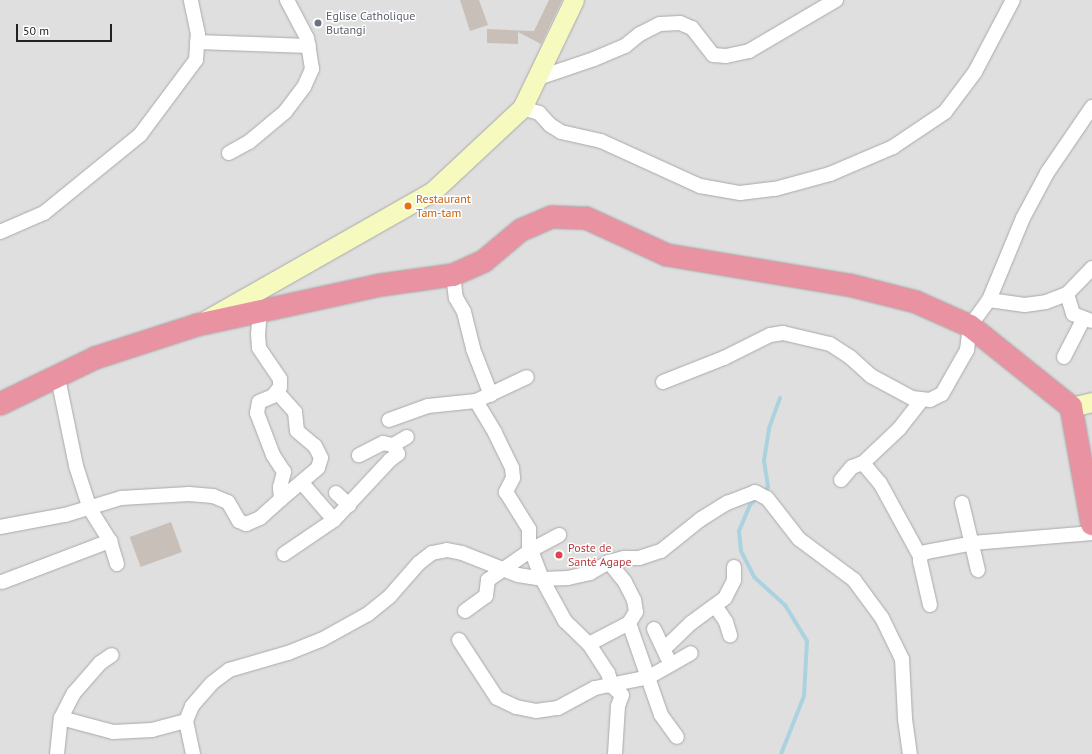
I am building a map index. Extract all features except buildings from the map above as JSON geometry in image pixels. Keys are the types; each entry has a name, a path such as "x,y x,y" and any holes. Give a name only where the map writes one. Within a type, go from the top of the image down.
{"highway":[{"path":"0,404 58,378 95,358 197,325 381,285 453,276 484,262 521,230 552,217 586,218 667,255 849,285 916,302 970,326 1071,407 1092,524"}],"street":[{"path":"0,232 44,213 140,135 196,60 198,34 191,0"},
{"path":"229,152 249,142 285,112 304,87 312,69 309,46 287,0"},
{"path":"197,325 433,191 522,108 574,0"},
{"path":"535,79 594,59 625,46 640,34 660,24 680,22 692,28 712,55 726,56 749,51 836,0"},
{"path":"522,108 539,113 550,125 561,132 601,141 700,186 740,193 775,189 830,174 893,147 945,112 975,72 1014,0"},
{"path":"197,42 309,46"},
{"path":"841,480 852,467 863,463 899,429 921,401 942,394 967,350 970,326 989,300 1027,211 1047,173 1092,107"},
{"path":"989,300 1025,305 1046,302 1068,294 1092,268"},
{"path":"453,276 456,298 464,312 473,350 491,395"},
{"path":"1064,357 1088,321 1074,314 1068,294"},
{"path":"0,528 90,509 121,498 189,494 213,496 228,502 240,521 246,524 260,518 318,468 321,458 315,446 297,431 295,412 278,392 280,379 259,348 258,334 260,312"},
{"path":"663,382 724,358 770,335 783,332 830,344 850,357 871,376 912,398 921,401"},
{"path":"389,420 428,406 476,401 527,377"},
{"path":"58,378 76,466 90,509 110,541 117,564"},
{"path":"278,392 259,402 257,407 260,424 270,448 284,472 280,482 281,499"},
{"path":"476,401 495,433 512,468 513,478 506,492 529,529 531,550 542,579 565,621 589,644 608,673 612,686 622,695 618,706 615,754"},
{"path":"1071,407 1092,402"},
{"path":"393,445 407,437"},
{"path":"284,554 334,520 390,460 398,456 393,445 388,443 378,444 359,455"},
{"path":"863,463 884,489 920,556 930,605"},
{"path":"302,483 334,520"},
{"path":"336,493 349,505"},
{"path":"193,754 186,721 192,706 212,683 229,670 288,653 321,640 368,614 390,596 419,563 432,554 447,550 462,553 504,568 518,575 542,579 568,578 590,573 609,562 624,558 640,558 661,551 721,507 761,495 799,540 854,580 882,618 902,659 905,719 910,754"},
{"path":"962,503 973,543 978,570"},
{"path":"920,556 973,543 1092,533"},
{"path":"465,611 483,600 488,580 531,550 559,535"},
{"path":"2,582 110,541"},
{"path":"589,644 629,624 636,612 634,600 625,582 609,562"},
{"path":"664,649 691,624 716,607 725,598 734,580 734,567"},
{"path":"716,607 726,622 730,635"},
{"path":"629,624 662,715 677,737"},
{"path":"654,629 670,664"},
{"path":"459,640 477,664 484,680 497,698 516,707 536,711 558,708 585,691 649,677 691,653"},
{"path":"57,754 61,718 74,693 100,663 112,655"},
{"path":"61,718 113,732 152,730 186,721"}],"shaded area":[{"path":"0,0 1092,0 1092,754 0,754"}],"waterway":[{"path":"780,398 769,429 764,461 768,487 750,505 739,531 741,551 754,577 785,605 807,641 804,696 781,754"}],"place":[{"name":"Eglise Catholique Butangi","path":"318,23"},
{"name":"Restaurant Tam-tam","path":"408,206"},
{"name":"Poste de Santé Agape","path":"559,555"}]}
